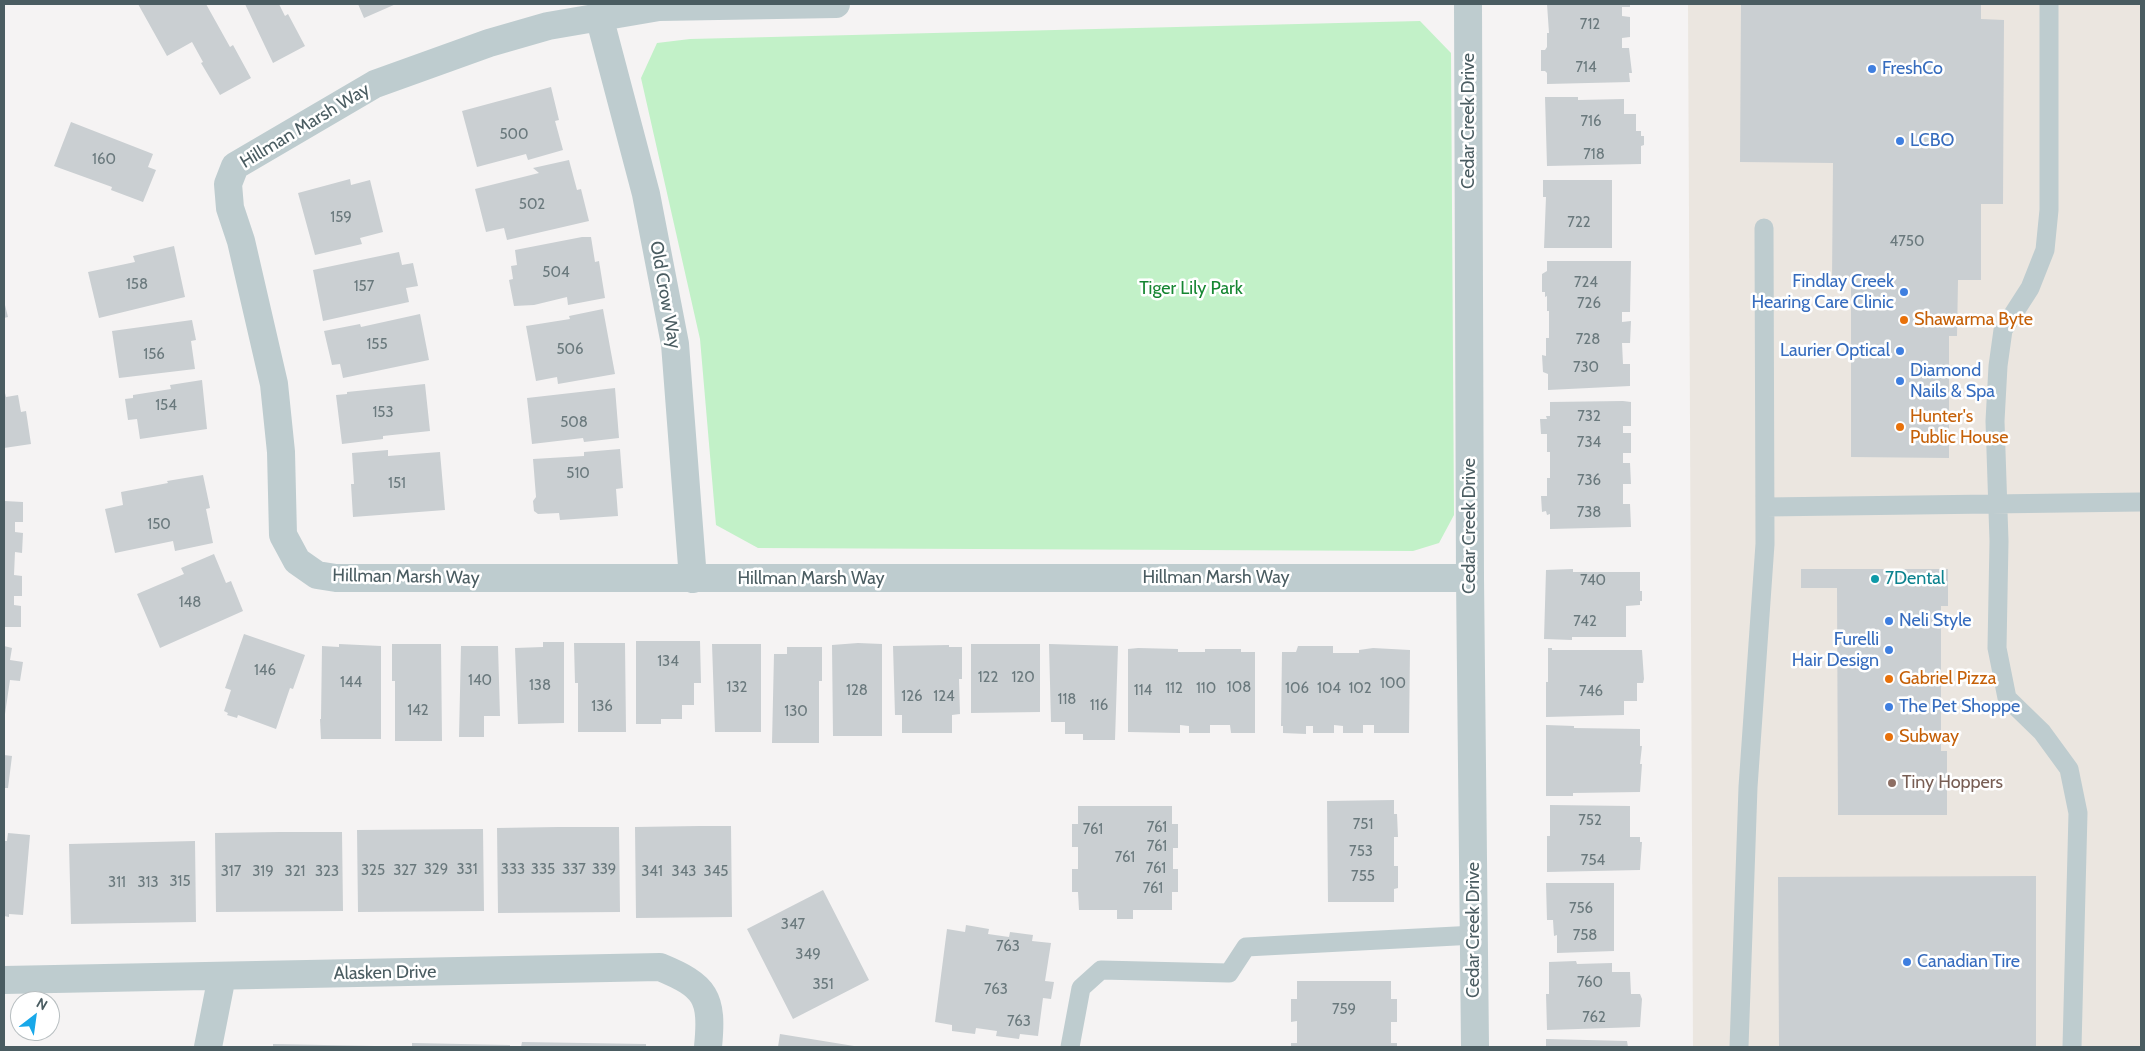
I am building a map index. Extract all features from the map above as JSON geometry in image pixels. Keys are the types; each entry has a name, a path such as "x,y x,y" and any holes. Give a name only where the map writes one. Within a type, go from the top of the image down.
{"street":[{"name":"Hillman Marsh Way","path":"836,4 659,7 548,26 489,43 374,84 235,166 228,184 230,208 241,241 274,384 280,452 283,535 297,561 317,575 336,578 1470,578"},
{"name":"Cedar Creek Drive","path":"1468,4 1470,578 1475,1047"},
{"name":"Old Crow Way","path":"600,16 646,194 675,344 693,579"},
{"name":"Alasken Drive","path":"4,980 660,968 686,978 701,990 707,1003 710,1027 708,1047"},
{"path":"208,1047 222,976"}],"lane":[{"path":"2049,4 2049,210 2045,250 2030,288 2003,330 1995,421 1999,504 1997,648 2007,698 2042,732 2069,769 2078,813 2072,1047"},
{"path":"1739,1047 1748,787 1765,544 1764,228"},
{"path":"1766,506 2141,502"},
{"path":"1070,1047 1081,988 1101,970 1229,974 1246,947 1475,935"}],"shaded area":[{"path":"1688,4 2141,4 2141,1047 1693,1047"}],"green space":[{"name":"Tiger Lily Park","path":"1420,21 1451,53 1454,515 1439,543 1413,551 758,548 716,525 700,339 641,78 657,43 690,39"}],"building":[{"path":"138,4 206,4 230,47 233,45 251,78 220,95 201,63 203,62 192,42 167,56"},
{"path":"245,4 279,4 285,16 288,14 305,46 273,63"},
{"path":"358,4 396,4 364,18"},
{"path":"1547,4 1630,4 1630,7 1622,7 1622,16 1630,17 1630,37 1622,38 1622,48 1629,48 1632,73 1629,73 1630,82 1547,84 1547,73 1541,71 1541,50 1545,50 1547,47 1547,33 1549,33"},
{"path":"1741,4 1981,4 1981,19 2004,20 2003,204 1981,204 1981,280 1958,280 1957,336 1949,336 1949,458 1851,457 1851,280 1832,280 1833,163 1740,162"},
{"path":"551,87 559,120 555,121 563,150 528,160 526,154 477,167 462,111"},
{"path":"1545,97 1578,97 1578,100 1624,99 1624,114 1636,114 1636,131 1641,131 1641,136 1644,136 1644,145 1641,146 1641,164 1547,166"},
{"path":"71,122 153,154 148,167 156,170 143,202 111,190 112,187 54,166"},
{"path":"569,160 577,190 581,189 589,221 507,240 504,228 486,232 475,189 539,173 533,168"},
{"path":"350,179 351,185 370,180 383,232 360,238 362,244 315,255 298,193"},
{"path":"1543,180 1612,180 1612,248 1544,248 1546,197 1543,197"},
{"path":"582,237 591,237 595,262 599,261 605,298 568,305 567,297 534,305 514,306 509,280 513,279 511,266 517,265 515,250"},
{"path":"174,246 185,297 99,318 88,272 135,262 133,256"},
{"path":"399,252 402,265 413,263 418,286 406,288 409,302 323,321 313,270"},
{"path":"1547,261 1631,261 1630,312 1622,312 1622,322 1631,321 1630,343 1622,343 1623,364 1630,364 1630,386 1548,390 1548,374 1543,372 1542,355 1546,356 1546,338 1549,338 1547,296 1545,297 1545,292 1542,292 1542,274 1547,271"},
{"path":"4,301 8,317 4,318"},
{"path":"603,309 615,374 558,384 557,377 536,381 526,326 570,319 569,316"},
{"path":"420,314 429,360 343,378 340,364 332,365 324,331 360,324 361,327"},
{"path":"192,320 196,340 191,341 195,369 119,378 112,331"},
{"path":"202,380 207,429 140,439 137,419 128,420 125,399 133,398 133,395 171,389 170,385"},
{"path":"425,384 430,431 383,436 383,439 342,444 336,395 347,394 347,392"},
{"path":"615,388 619,438 584,442 583,438 532,444 527,398"},
{"path":"4,389 6,397 18,395 21,412 26,411 31,444 4,448"},
{"path":"1550,402 1631,402 1631,426 1623,426 1623,433 1631,433 1631,453 1623,453 1623,463 1630,463 1631,484 1623,484 1623,504 1630,504 1631,527 1550,529 1550,514 1547,515 1546,511 1542,512 1541,496 1547,496 1547,478 1550,478 1550,452 1547,452 1547,434 1541,434 1540,419 1547,419 1546,416 1550,416"},
{"path":"620,449 623,488 616,489 618,516 560,520 559,513 538,514 534,511 533,501 536,497 533,459 584,456 584,452"},
{"path":"388,450 388,456 440,452 445,510 353,517 351,484 354,484 352,453"},
{"path":"203,475 210,508 206,509 213,543 175,551 173,541 115,553 105,509 123,505 121,492"},
{"path":"4,501 23,502 23,522 15,522 15,532 23,533 22,553 15,552 14,575 22,576 22,596 14,596 14,605 21,606 21,627 4,627"},
{"path":"214,554 226,583 231,581 243,611 160,648 137,594 184,574 181,568"},
{"path":"1573,569 1573,572 1640,572 1642,601 1640,601 1640,605 1626,606 1626,637 1572,637 1572,640 1544,639 1546,570"},
{"path":"1801,569 1948,569 1948,606 1941,606 1941,751 1947,751 1947,815 1838,815 1837,588 1801,588"},
{"path":"244,634 305,655 293,689 290,688 276,729 238,715 237,718 227,715 228,713 224,711 231,690 225,688"},
{"path":"636,641 700,641 701,683 694,683 694,705 682,705 682,719 661,719 661,724 636,724"},
{"path":"543,642 564,642 564,723 518,724 515,648 543,647"},
{"path":"574,643 625,643 626,732 578,732 578,683 575,683"},
{"path":"339,644 381,646 381,739 321,739 322,646 339,647"},
{"path":"392,644 441,644 442,741 395,741 395,681 392,681"},
{"path":"712,644 761,644 761,732 715,732"},
{"path":"882,644 882,736 833,736 832,645"},
{"path":"971,644 1040,644 1040,712 971,713"},
{"path":"1049,644 1118,646 1115,740 1083,740 1083,734 1065,734 1065,722 1051,722"},
{"path":"949,645 949,647 962,647 962,679 959,679 960,714 952,715 952,733 902,733 902,715 895,715 893,646"},
{"path":"4,646 12,648 10,660 23,662 20,681 10,680 5,714"},
{"path":"461,646 498,646 500,716 484,716 484,737 459,737"},
{"path":"1298,646 1333,646 1333,653 1359,653 1359,650 1373,648 1410,650 1409,733 1374,733 1374,725 1363,725 1363,733 1343,733 1343,726 1334,725 1334,733 1313,733 1313,726 1306,726 1306,734 1283,733 1283,726 1281,726 1282,652 1296,652"},
{"path":"787,647 822,647 822,681 819,681 819,743 772,743 774,654 787,654"},
{"path":"1548,648 1552,648 1552,650 1642,650 1644,679 1643,683 1637,683 1637,701 1624,701 1624,715 1546,717"},
{"path":"1128,649 1178,649 1178,652 1205,652 1205,649 1241,649 1241,652 1255,652 1255,733 1231,733 1230,725 1210,725 1210,733 1189,733 1189,726 1180,725 1180,733 1128,732"},
{"path":"1546,725 1574,726 1574,728 1640,729 1640,746 1642,746 1640,764 1642,764 1640,792 1573,793 1573,796 1546,796"},
{"path":"4,755 12,756 8,788 4,788"},
{"path":"1394,800 1394,814 1397,814 1398,837 1394,837 1394,866 1398,866 1398,888 1394,889 1394,902 1328,902 1327,801"},
{"path":"1550,805 1630,806 1630,837 1640,837 1640,842 1642,842 1640,870 1547,872 1547,836 1550,836"},
{"path":"1078,806 1172,806 1172,824 1178,824 1178,848 1173,848 1173,869 1178,869 1178,892 1172,892 1172,910 1133,910 1133,919 1117,919 1117,910 1079,910 1078,892 1072,892 1072,869 1078,869 1078,847 1072,847 1072,824 1078,824"},
{"path":"731,826 732,917 636,918 635,827"},
{"path":"619,827 620,912 498,913 497,828"},
{"path":"483,829 484,911 358,912 357,830"},
{"path":"342,832 343,911 216,912 215,833"},
{"path":"8,833 30,835 23,915 9,914 9,917 4,916 4,841 7,841"},
{"path":"195,841 196,922 71,924 69,844"},
{"name":"Canadian Tire","path":"2036,876 2036,1047 1779,1047 1778,877"},
{"path":"1546,883 1614,883 1614,951 1557,953 1557,935 1554,936 1553,920 1547,920"},
{"path":"823,890 869,980 793,1019 747,929"},
{"path":"966,925 989,929 988,934 1009,937 1010,932 1033,935 1032,941 1051,943 1045,981 1054,982 1051,999 1043,998 1038,1036 1020,1034 1019,1039 996,1036 997,1031 976,1028 975,1034 952,1031 952,1025 935,1022 947,929 965,932"},
{"path":"1576,961 1577,964 1612,963 1612,972 1630,972 1631,994 1640,994 1642,999 1640,1027 1547,1030 1546,994 1549,994 1549,962"},
{"path":"1297,981 1391,981 1391,999 1397,999 1397,1022 1391,1022 1391,1043 1397,1043 1397,1047 1291,1047 1291,1043 1297,1043 1297,1021 1291,1022 1291,999 1297,999"},
{"path":"780,1034 854,1046 854,1047 778,1047"},
{"path":"1546,1039 1627,1041 1628,1047 1546,1047"},
{"path":"522,1042 646,1044 646,1047 521,1047"},
{"path":"412,1043 510,1045 510,1047 412,1047"},
{"path":"273,1044 375,1046 375,1047 273,1047"}],"place":[{"name":"FreshCo","path":"1872,69"},
{"name":"LCBO","path":"1900,141"},
{"name":"Findlay Creek Hearing Care Clinic","path":"1904,292"},
{"name":"Shawarma Byte","path":"1904,320"},
{"name":"Laurier Optical","path":"1900,351"},
{"name":"Diamond Nails & Spa","path":"1900,381"},
{"name":"Hunter's Public House","path":"1900,427"},
{"name":"7Dental","path":"1875,579"},
{"name":"Neli Style","path":"1889,621"},
{"name":"Furelli Hair Design","path":"1889,650"},
{"name":"Gabriel Pizza","path":"1889,679"},
{"name":"The Pet Shoppe","path":"1889,707"},
{"name":"Subway","path":"1889,737"},
{"name":"Tiny Hoppers","path":"1892,783"},
{"name":"Canadian Tire","path":"1907,962"}]}
